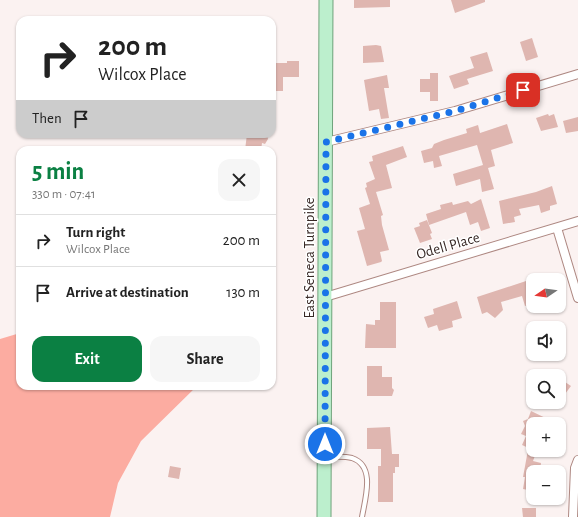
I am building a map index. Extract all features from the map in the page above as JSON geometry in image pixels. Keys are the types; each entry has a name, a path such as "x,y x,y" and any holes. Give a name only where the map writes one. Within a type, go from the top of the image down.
{"main road":[{"name":"East Seneca Turnpike","path":"324,517 326,0"}],"street":[{"path":"326,142 455,111 578,74"},
{"name":"Odell Place","path":"325,297 578,221"},
{"path":"557,228 578,298"},
{"path":"573,517 575,468 578,460"}],"lane":[{"path":"325,457 350,458 362,465 368,480 362,517"}],"shaded area":[{"path":"16,334 16,390 193,390 141,441 118,483 110,517 0,517 0,339"}],"building":[{"path":"354,0 390,0 390,7 354,8"},
{"path":"451,0 485,0 485,2 455,13"},
{"path":"532,38 538,57 526,61 520,42"},
{"path":"363,46 381,46 384,62 363,63"},
{"path":"487,52 493,71 467,79 469,84 454,89 449,76 474,68 470,57"},
{"path":"287,61 299,61 299,77 283,77 283,91 276,91 276,63 287,63"},
{"path":"430,73 438,73 438,101 430,101 430,92 420,92 420,79 430,79"},
{"path":"387,75 389,88 384,88 389,118 381,119 379,109 369,111 364,80"},
{"path":"548,114 549,116 554,114 558,127 541,131 536,118"},
{"path":"578,117 578,131 566,133 563,121"},
{"path":"507,124 513,143 491,150 495,166 488,168 494,189 482,192 480,179 456,186 453,174 483,165 477,145 439,156 442,166 434,168 433,161 424,163 421,151 432,148 434,144 467,133 466,129 478,125 480,133"},
{"path":"246,138 268,138 265,144 262,143 262,146 246,146"},
{"path":"403,146 407,157 386,165 392,188 376,192 383,215 381,216 382,225 389,250 380,252 381,262 367,266 357,231 365,229 359,208 370,204 365,188 367,187 366,183 375,179 369,162 373,161 372,156"},
{"path":"552,186 557,204 550,206 550,210 541,213 539,205 519,209 521,215 514,217 515,222 503,224 499,201 536,192"},
{"path":"481,199 490,228 481,231 478,222 470,225 466,212 429,225 426,214 441,209 440,205 452,202 453,205 468,201 471,204"},
{"path":"427,220 432,233 430,234 432,239 420,243 414,228 420,226 419,223"},
{"path":"526,281 526,306 522,296 501,302 503,310 495,318 487,312 482,314 477,297"},
{"path":"457,301 462,318 452,321 453,327 439,331 437,325 428,328 424,317 434,314 433,309"},
{"path":"380,302 396,302 396,348 365,348 366,324 375,325 375,320 380,320"},
{"path":"367,366 382,366 382,377 392,377 392,388 394,390 392,396 367,396"},
{"path":"566,383 571,386 566,393"},
{"path":"531,411 543,417 529,417"},
{"path":"526,420 526,436 521,434 525,426 523,421"},
{"path":"390,427 392,454 399,454 399,467 395,467 395,473 393,473 393,502 378,502 378,466 381,466 381,449 367,449 367,428"},
{"path":"526,436 526,447 522,445"},
{"path":"527,457 534,457 533,461 541,463 541,465 526,465 526,490 523,489 525,477 523,477"},
{"path":"170,466 181,468 179,479 168,477"},
{"path":"522,508 536,508 536,517 523,517"}],"route":[{"path":"325,444 326,142 377,131 455,111 523,90"}]}
